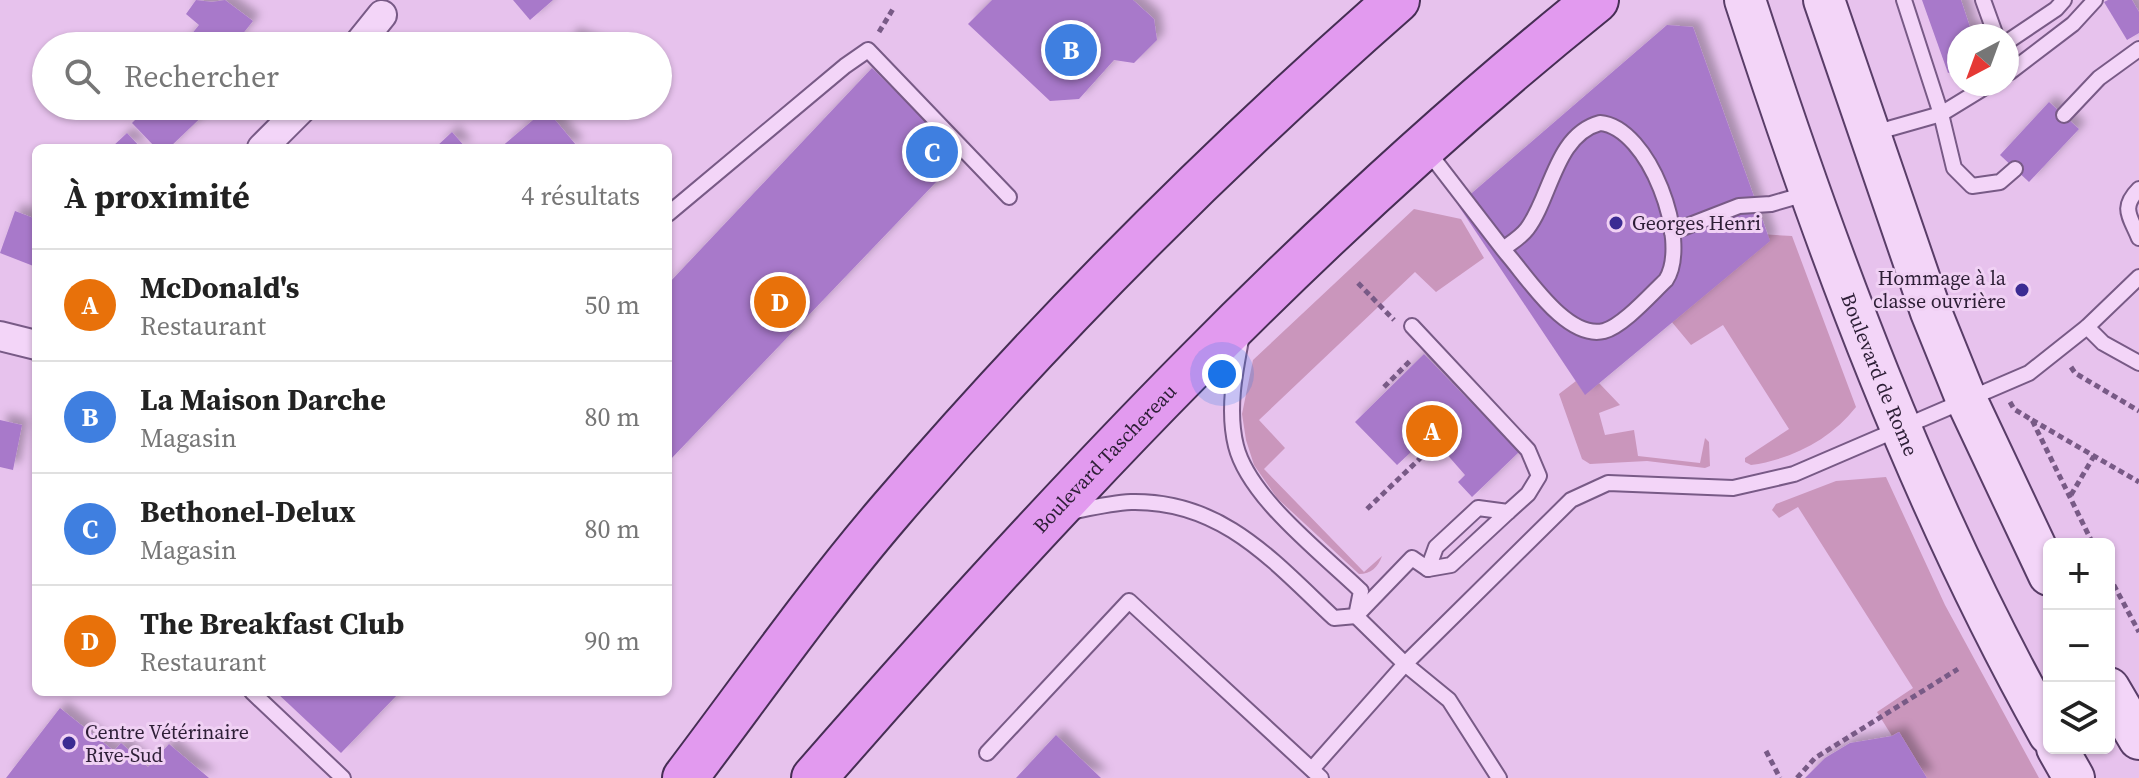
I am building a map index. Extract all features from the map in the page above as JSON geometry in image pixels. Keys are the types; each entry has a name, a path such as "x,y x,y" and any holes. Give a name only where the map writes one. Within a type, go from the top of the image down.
{"main road":[{"path":"685,778 872,533 1012,375 1154,226 1397,0"},
{"name":"Boulevard de Rome","path":"1745,0 1809,193 1899,427 1976,596 2043,723"},
{"path":"1824,0 1905,240 1967,401 2043,562"},
{"name":"Boulevard Taschereau","path":"814,778 916,661 1050,516 1246,314 1328,233 1576,8"},
{"path":"2115,698 2139,739"},
{"path":"2060,754 2074,778"}],"street":[{"path":"368,32 382,15"},
{"path":"266,144 290,120"},
{"path":"0,336 32,344"}],"lane":[{"path":"1904,0 1941,114 1954,168 1972,186 2000,182 2015,169"},
{"path":"1983,0 1992,24"},
{"path":"2019,34 2064,0"},
{"path":"2019,62 2073,24 2095,0"},
{"path":"2064,115 2099,78 2139,49"},
{"path":"672,211 868,50 1009,197"},
{"path":"1869,135 1941,114 1970,96"},
{"path":"1423,145 1503,249 1561,317 1581,330 1604,331 1622,320 1670,273 1674,252 1667,206 1642,154 1628,136 1617,128 1600,123 1586,130 1560,160 1526,231 1503,249"},
{"path":"2139,189 2128,200 2127,207 2139,238"},
{"path":"1672,232 1739,206 1771,204 1809,193"},
{"path":"987,753 1129,601 1316,774 1405,664 1571,500 1608,483 1733,488 1794,474 2029,373 2087,327 2139,277"},
{"path":"1246,314 1232,403 1239,456 1250,478 1273,505 1361,591 1356,616"},
{"path":"1050,516 1134,502 1178,506 1200,513 1243,537 1334,618 1356,616 1412,558 1428,569 1451,565 1528,494 1539,476 1528,450 1412,326"},
{"path":"2087,327 2103,343 2139,363"},
{"path":"1428,569 1436,547 1478,508 1508,512"},
{"path":"1356,616 1405,664 1449,700 1499,778"},
{"path":"256,696 343,778"}],"path":[{"path":"1358,283 1378,304"},
{"path":"2075,373 2139,411"},
{"path":"2014,409 2139,482"},
{"path":"2032,420 2090,538"},
{"path":"1367,509 1431,448"},
{"path":"2070,496 2094,456"},
{"path":"2115,587 2139,632"},
{"path":"1797,778 1824,756 1958,669"},
{"path":"1766,751 1780,778"}],"shaded area":[{"path":"1414,209 1461,219 1484,258 1436,292 1415,272 1259,420 1285,448 1264,469 1364,572 1382,556 1374,569 1359,574 1277,498 1254,465 1242,414 1253,360"},
{"path":"1726,232 1792,236 1856,407 1834,429 1809,446 1781,458 1751,465 1745,462 1745,458 1789,429 1723,325 1691,345 1666,315"},
{"path":"1576,381 1585,394 1599,383 1620,405 1599,413 1605,435 1634,430 1638,456 1700,463 1705,438 1709,442 1710,466 1647,461 1590,464 1582,459 1559,394"},
{"path":"1886,477 1945,605 2039,778 1927,778 1899,732 1892,736 1877,712 1913,688 1798,507 1779,518 1772,510 1776,504 1836,481"}],"building":[{"path":"196,0 225,0 253,21 244,32 193,32 199,25 186,14"},
{"path":"513,0 553,0 530,20"},
{"path":"992,0 1133,0 1154,19 1157,40 1134,63 1114,60 1079,99 1050,101 968,24"},
{"path":"1922,0 1961,0 1969,24 1947,24 1947,70"},
{"path":"2132,0 2139,12 2139,33 2127,40 2104,2"},
{"name":"Georges Henri","path":"1667,25 1693,27 1770,241 1585,395 1458,205"},
{"path":"872,68 961,156 672,458 672,280"},
{"path":"2049,102 2079,129 2029,182 2000,155"},
{"path":"135,120 198,120 173,144 152,144 132,123"},
{"path":"533,120 555,120 575,144 505,144"},
{"path":"452,132 462,144 439,144"},
{"path":"127,133 137,144 115,144"},
{"path":"15,211 32,217 32,265 0,253"},
{"path":"1424,354 1519,452 1472,497 1458,482 1465,475 1437,443 1431,448 1423,441 1397,465 1355,422"},
{"path":"0,420 22,425 13,470 0,467"},
{"path":"280,696 396,696 341,753"},
{"name":"Centre Vétérinaire Rive-Sud","path":"60,708 114,751 121,743 148,767 169,744 209,778 6,778"},
{"path":"1899,732 1927,778 1805,778 1825,758 1850,743"},
{"path":"1056,735 1101,778 1016,778"}],"place":[{"name":"La Maison Darche","path":"1071,50"},
{"name":"Bethonel-Delux","path":"932,152"},
{"name":"Georges Henri","path":"1616,223"},
{"name":"Hommage à la classe ouvrière","path":"2022,290"},
{"name":"The Breakfast Club","path":"780,302"},
{"name":"McDonald's","path":"1432,431"},
{"name":"Centre Vétérinaire Rive-Sud","path":"69,743"}]}
